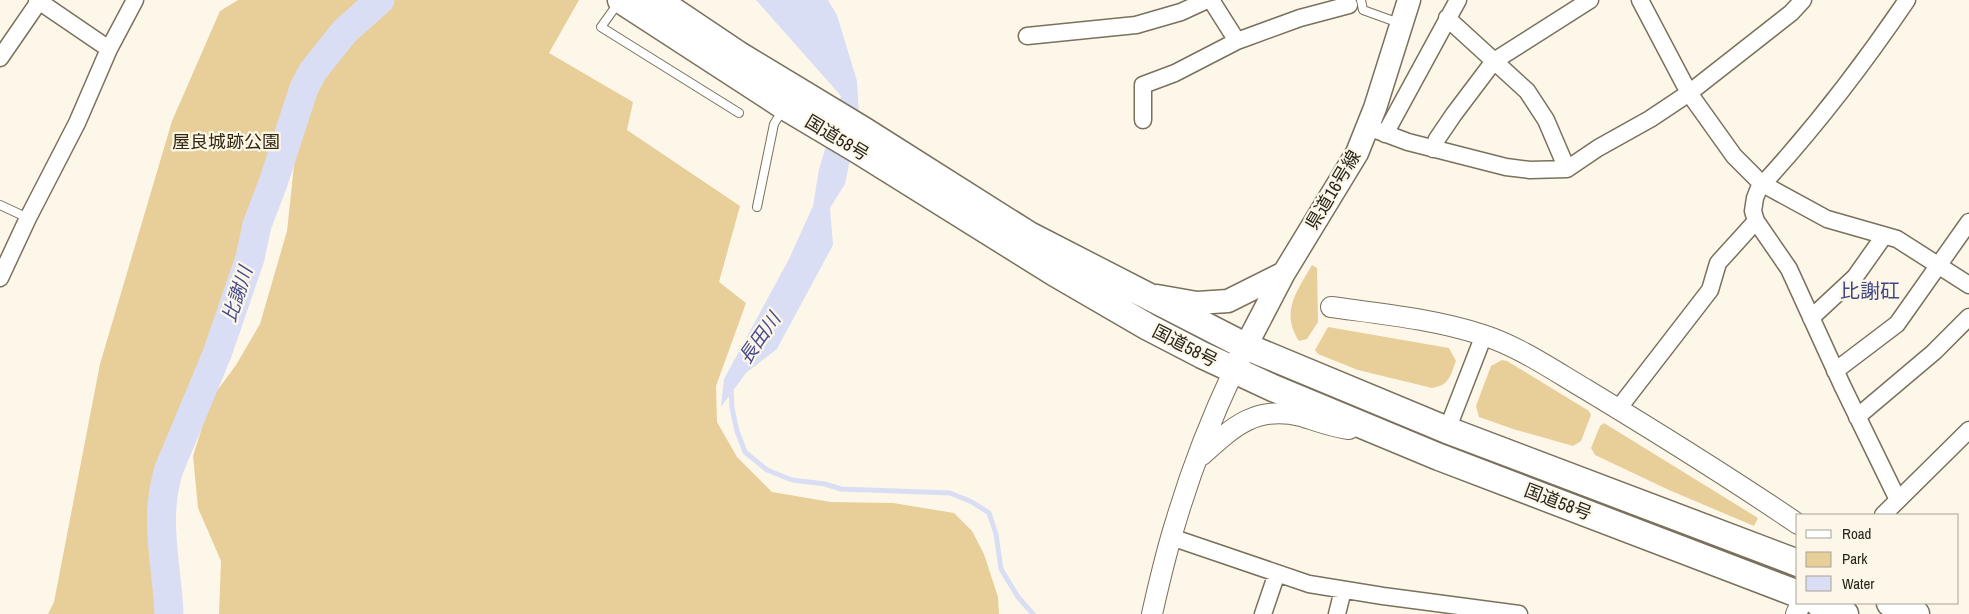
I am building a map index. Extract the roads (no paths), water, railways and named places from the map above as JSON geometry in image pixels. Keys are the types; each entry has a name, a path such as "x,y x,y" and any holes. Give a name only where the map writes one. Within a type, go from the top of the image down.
{"highway":[{"name":"国道58号","path":"621,0 861,140 1029,235 1245,346 1447,430 1763,548 1796,562"},
{"name":"国道58号","path":"657,0 739,55 789,97"},
{"name":"国道58号","path":"861,140 1055,273 1176,342 1234,370 1379,432 1796,593"},
{"path":"1820,604 1845,614"},
{"path":"1892,604 1917,614"}],"main road":[{"name":"県道16号線","path":"1234,370 1284,273 1347,172 1377,130 1401,23 1409,0"},
{"path":"1137,292 1197,303 1228,301 1284,273"}],"street":[{"path":"0,58 38,0 109,49"},
{"path":"0,278 28,218 77,123 109,49 136,0"},
{"path":"1027,36 1136,25 1181,12 1207,0"},
{"path":"1212,0 1237,41"},
{"path":"1458,0 1377,130 1433,149 1506,167 1530,170 1567,169 1598,148 1650,119 1689,93 1791,13 1803,0"},
{"path":"1433,149 1437,139 1454,114 1494,61 1590,0"},
{"path":"1640,0 1689,93 1734,156 1762,184 1827,220 1897,239 1969,285"},
{"path":"1898,500 1835,371 1789,269 1756,221 1753,211 1755,198 1762,184 1808,135 1850,81 1907,0"},
{"path":"1143,120 1143,85 1175,73 1237,41 1300,18 1355,3"},
{"path":"1447,18 1527,92 1541,112 1567,169"},
{"path":"1618,409 1710,290 1718,263 1756,221"},
{"path":"1835,371 1897,324 1969,222"},
{"path":"1811,318 1855,277 1884,236"},
{"path":"1331,308 1403,316 1484,335 1519,350 1618,409 1796,523"},
{"path":"1857,417 1934,352 1969,317"},
{"path":"1447,430 1484,335"},
{"path":"1152,614 1186,487 1234,370"},
{"path":"1198,458 1227,432 1244,421 1265,414 1289,414 1336,428 1379,432"},
{"path":"1884,514 1969,430"},
{"path":"1171,538 1309,584 1519,614"},
{"path":"1263,614 1277,573"},
{"path":"1337,614 1343,590"}],"lane":[{"path":"621,0 601,27 738,113"},
{"path":"1355,3 1363,10 1401,23"},
{"path":"757,207 774,124 789,97"},
{"path":"0,205 28,218"}],"water":[{"path":"756,0 828,0 837,15 857,81 859,115 845,184 830,208 833,245 777,349 746,373 721,407 724,379 789,259 813,206 819,169 841,96"}],"waterway":[{"name":"比謝川","path":"169,614 161,524 164,488 169,469 217,354 250,258 257,225 273,183 304,88 313,71 345,31 380,0"},
{"name":"長田川","path":"731,388 732,408 737,431 745,452 767,470 792,480 825,484 841,489 950,493 972,502 989,513 996,534 1001,569 1018,597 1033,614"}],"district":[{"name":"比謝矼","path":"1870,291"}],"park label":[{"name":"屋良城跡公園","path":"226,142"}]}
